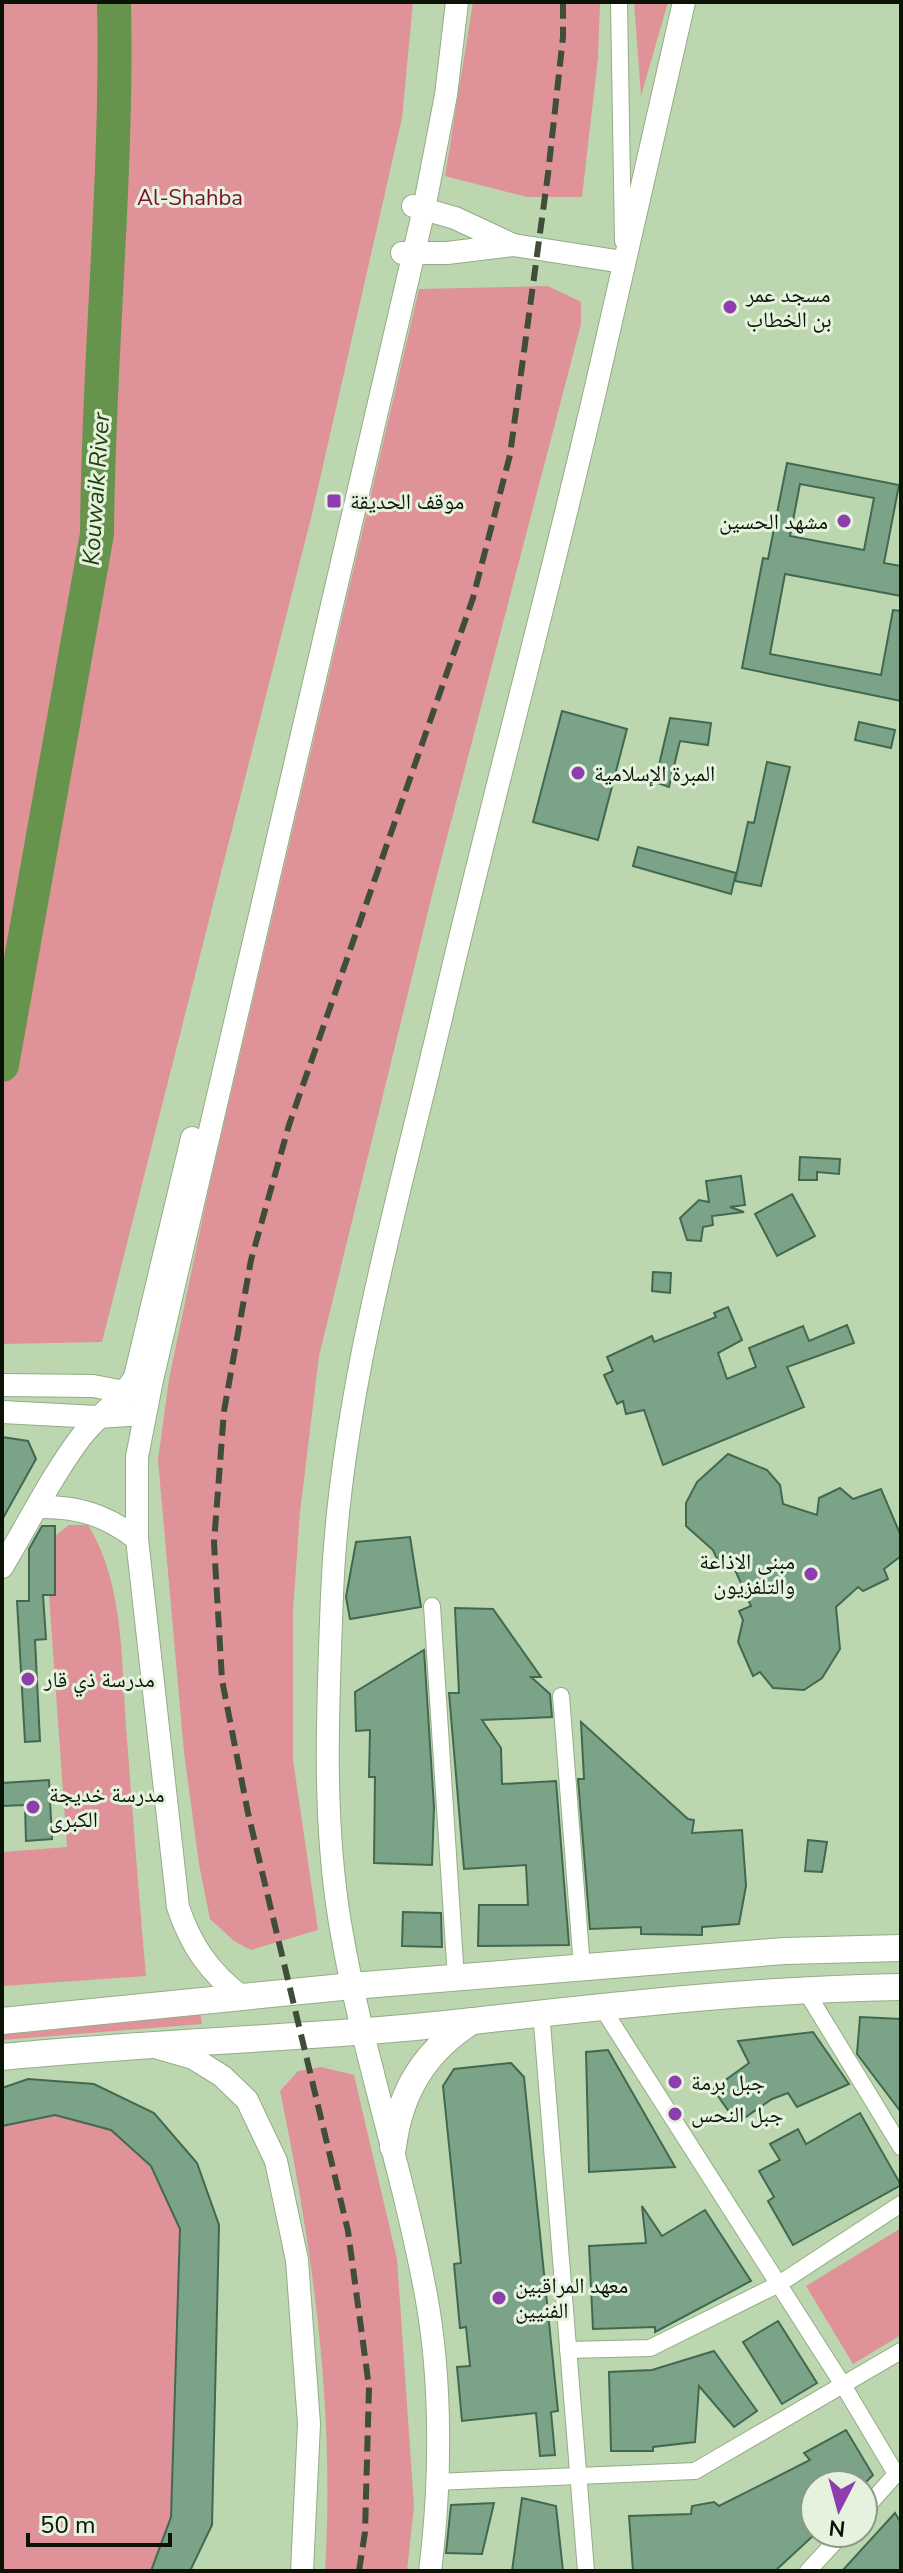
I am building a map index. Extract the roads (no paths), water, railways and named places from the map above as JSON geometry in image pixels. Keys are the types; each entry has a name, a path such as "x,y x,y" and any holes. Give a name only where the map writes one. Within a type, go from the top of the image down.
{"main road":[{"path":"418,207 445,2"},
{"path":"242,1997 224,1983 195,1949 178,1907 137,1539 140,1401 446,95 457,2"},
{"path":"430,2571 437,2386 428,2303 352,1986 332,1872 327,1752 332,1584 353,1395 684,2"},
{"path":"418,207 465,222 513,245 623,262"},
{"path":"407,253 469,252 513,245"},
{"path":"2,1385 93,1386 140,1401"},
{"path":"2,1412 97,1417 140,1401"},
{"path":"52,1413 65,1426 69,1454"},
{"path":"2,1567 69,1454 97,1417"},
{"path":"38,1507 59,1506 91,1512 120,1526 137,1539"},
{"path":"2,2021 352,1986 784,1951 901,1948"},
{"path":"2,2057 121,2045 472,2021 541,2011 804,1988 901,1987"},
{"path":"393,2147 401,2104 416,2074 437,2048 472,2021"},
{"path":"121,2045 160,2048 193,2058 222,2076 247,2100 276,2161 297,2260 309,2424 302,2571"}],"street":[{"path":"619,2 623,262"},
{"path":"432,1606 456,1979"},
{"path":"561,1696 582,1968"},
{"path":"804,1988 901,2147"},
{"path":"601,2006 843,2385 896,2474 879,2493"},
{"path":"541,2011 586,2571"},
{"path":"568,2350 650,2348 779,2284 901,2204"},
{"path":"435,2482 695,2471 901,2351"},
{"path":"808,2571 828,2549"}],"waterway":[{"name":"Kouwaik River","path":"2,1065 97,534 111,201 114,2"}],"railway":[{"path":"359,2571 365,2532 369,2387 348,2231 248,1813 222,1680 214,1543 224,1411 251,1260 289,1125 473,598 510,455 548,174 563,37 563,2"}],"place":[{"name":"مسجد عمر بن الخطاب","path":"730,307"},
{"name":"موقف الحديقة","path":"334,501"},
{"name":"مشهد الحسين","path":"844,521"},
{"name":"المبرة الإسلامية","path":"578,773"},
{"name":"مبنى الاذاعة والتلفزيون","path":"811,1574"},
{"name":"مدرسة ذي قار","path":"28,1679"},
{"name":"مدرسة خديجة الكبرى","path":"33,1807"},
{"name":"جبل برمة","path":"675,2082"},
{"name":"جبل النحس","path":"675,2114"},
{"name":"معهد المراقبين الفنيين","path":"499,2298"}],"park label":[{"name":"Al-Shahba","path":"190,197"}]}
